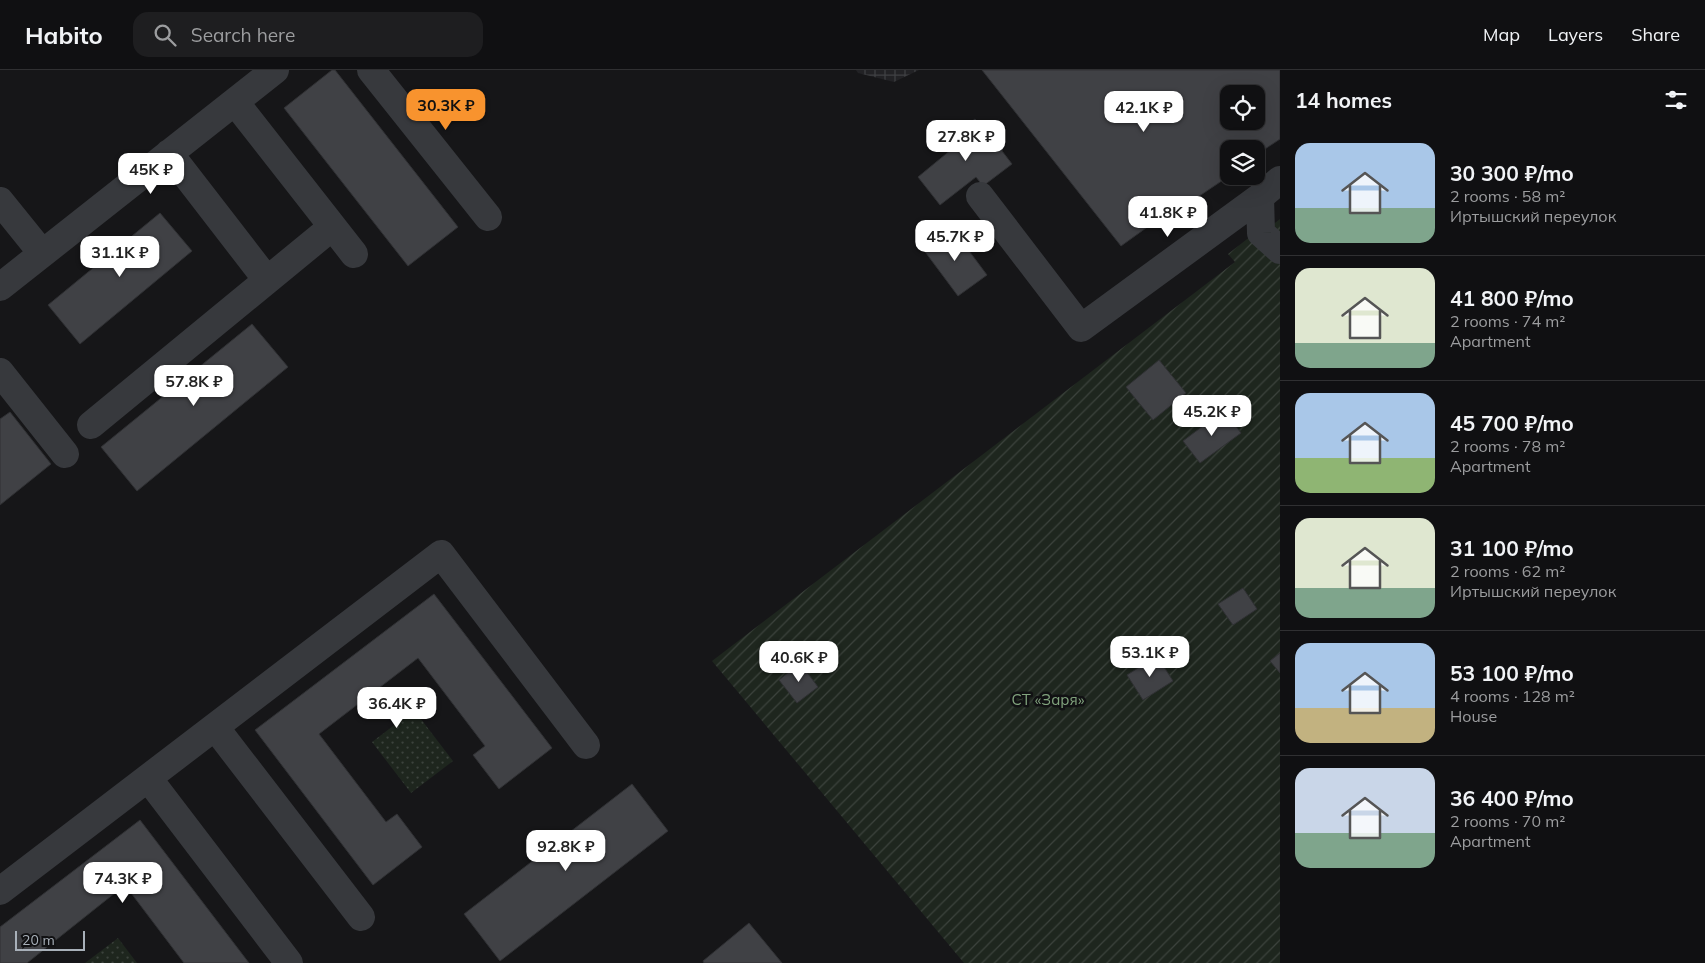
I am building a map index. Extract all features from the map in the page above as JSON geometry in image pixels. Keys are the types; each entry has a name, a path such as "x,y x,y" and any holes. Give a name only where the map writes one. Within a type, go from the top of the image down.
{"street":[{"path":"0,287 275,70"},
{"path":"370,70 488,218"},
{"path":"235,102 354,254"},
{"path":"169,153 267,280"},
{"path":"1270,188 1261,233 1280,250"},
{"path":"980,196 1081,328 1270,188"},
{"path":"0,201 42,253"},
{"path":"90,425 332,227"},
{"path":"2,379 65,454"},
{"path":"0,891 441,554 586,745"},
{"path":"215,726 361,917"},
{"path":"148,778 289,963"}],"shaded area":[{"path":"856,70 919,70 894,82 858,73"}],"green space":[{"name":"СТ «Заря»","path":"1280,219 1280,963 964,963 712,661 1235,262 1228,254 1251,236 1254,239"},
{"path":"414,710 453,761 411,793 372,742"},
{"path":"118,938 137,963 85,963"}],"building":[{"path":"332,70 335,70 458,227 408,266 284,108"},
{"path":"982,70 1280,70 1280,139 1265,149 1265,140 1220,140 1220,182 1177,211 1146,228 1121,246"},
{"path":"975,119 986,132 997,132 1005,141 1002,151 1012,164 983,186 976,177 940,205 918,177 952,149 946,141"},
{"path":"160,213 192,251 80,344 48,305"},
{"path":"952,228 987,275 958,296 923,249"},
{"path":"252,324 288,367 137,491 101,447"},
{"path":"1159,360 1186,393 1153,420 1126,387"},
{"path":"1224,410 1241,433 1200,463 1183,441"},
{"path":"10,412 51,464 0,505 0,419"},
{"path":"1243,588 1257,609 1233,625 1218,604"},
{"path":"434,594 552,748 499,789 473,755 485,746 418,658 319,734 386,822 397,814 422,847 373,885 255,730"},
{"path":"1280,653 1280,673 1270,661"},
{"path":"1157,656 1173,681 1143,700 1127,675"},
{"path":"800,663 818,687 797,703 779,680"},
{"path":"632,784 668,831 500,961 464,914"},
{"path":"140,820 249,963 184,963 125,885 27,963 0,963 0,927"},
{"path":"749,923 782,963 704,963 703,961"}]}
